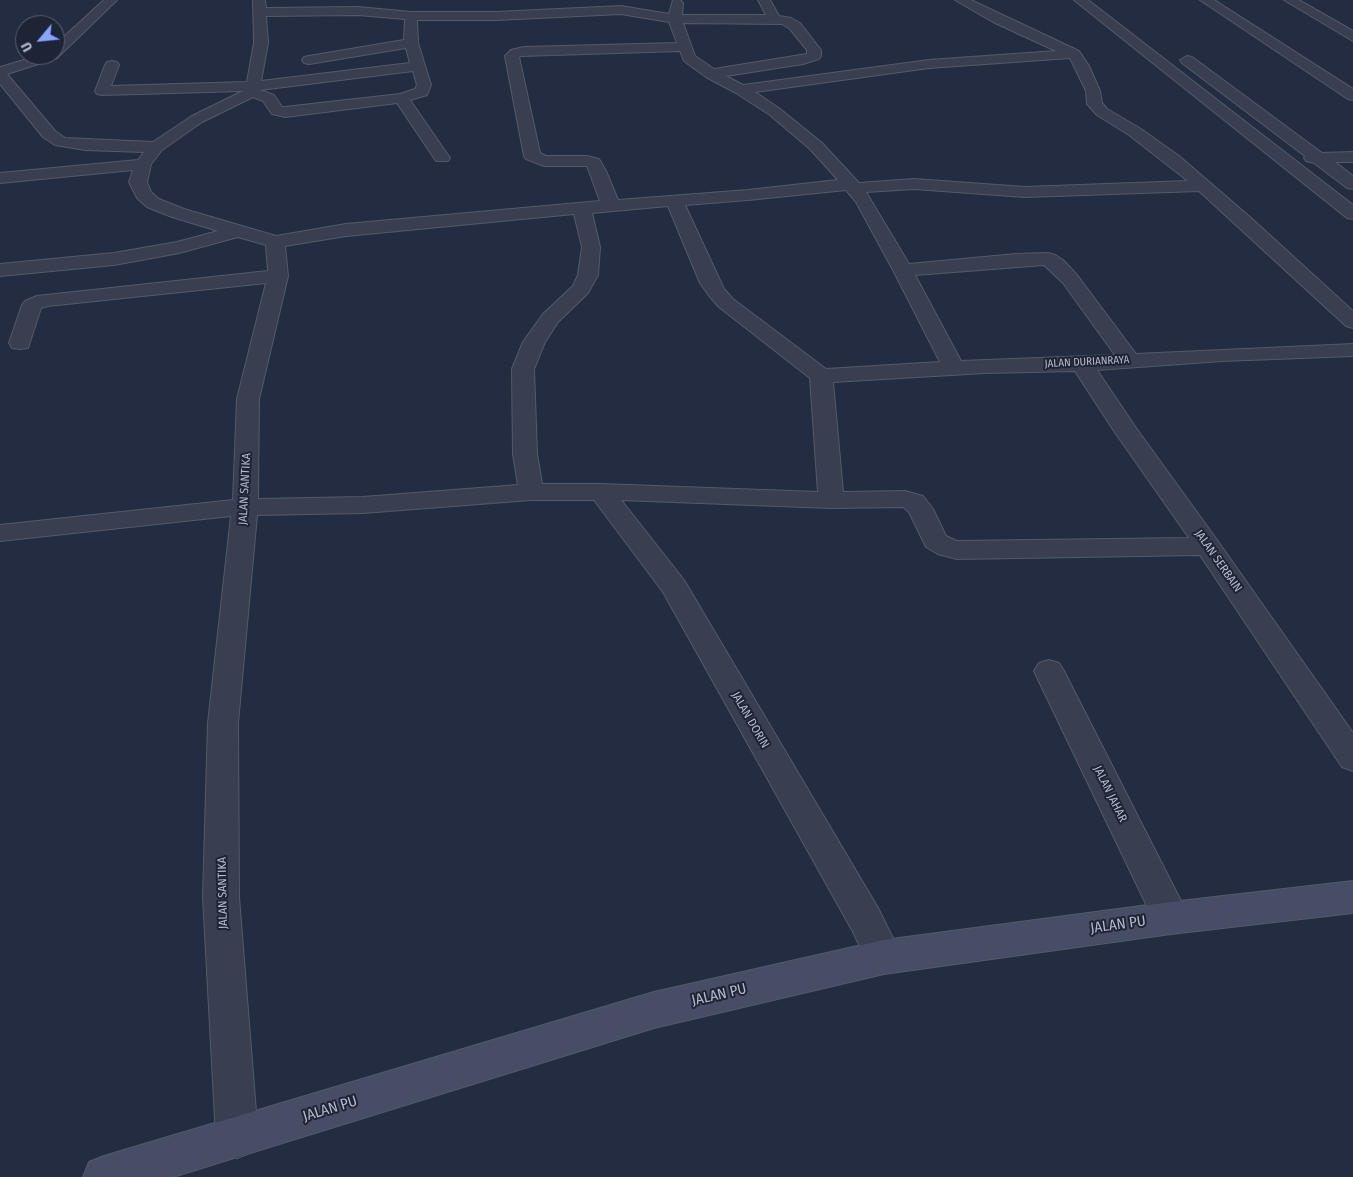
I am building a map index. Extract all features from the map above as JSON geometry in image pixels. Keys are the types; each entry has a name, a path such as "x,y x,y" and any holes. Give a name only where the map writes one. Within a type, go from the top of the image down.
{"street":[{"path":"65,43 111,0"},
{"path":"678,0 675,19 689,58 711,74 741,90 775,112 816,146 864,201 903,270 954,368"},
{"path":"764,0 774,19"},
{"path":"962,0 1078,60 1093,91 1095,104 1102,112 1135,132 1173,160 1245,222 1353,322"},
{"path":"1080,0 1353,214"},
{"path":"1206,0 1353,96"},
{"path":"1290,0 1353,37"},
{"path":"253,89 261,43 259,6 359,6 410,16 496,16 621,10 675,19 774,19 786,21 795,26 814,50 814,56 803,60 711,74"},
{"path":"253,89 269,98 277,112 401,98 422,92 424,85 410,43 410,16"},
{"path":"309,60 410,43"},
{"path":"611,206 598,171 593,163 588,161 544,161 532,156 512,56 524,51 684,47"},
{"path":"1177,53 1353,184"},
{"path":"971,74 1078,60"},
{"path":"741,90 930,64 1078,60"},
{"path":"26,65 0,74 49,134 61,142 85,146 156,147"},
{"path":"112,65 102,91 253,89 418,66"},
{"path":"253,89 197,119 156,147 143,164 138,182 143,194 153,203 178,213 275,242 346,230 852,186 914,184 1025,192 1203,186"},
{"path":"401,98 442,158"},
{"path":"1283,158 1353,157"},
{"path":"0,178 143,164"},
{"path":"674,200 710,283 717,293 726,303 821,376 831,500"},
{"path":"531,492 525,454 523,369 534,342 550,318 581,289 588,275 591,247 582,209"},
{"path":"0,270 114,260 238,231"},
{"name":"JALAN SANTIKA","path":"237,1137 221,898 223,733 245,507 248,399 278,276 275,242"},
{"path":"903,270 1048,259 1070,279 1130,360"},
{"path":"20,343 32,305 44,300 278,276"},
{"name":"JALAN DURIANRAYA","path":"821,376 1353,350"},
{"name":"JALAN SERBAIN","path":"1082,364 1126,431 1208,546 1353,758"},
{"path":"0,533 245,507 363,505 531,492 601,492 831,500 905,499 914,502 920,509 936,541 947,548 957,550 1208,546"},
{"name":"JALAN DORIN","path":"601,492 674,587 865,919 884,957"},
{"name":"JALAN JAHAR","path":"1049,671 1171,918"},
{"name":"JALAN PU","path":"104,1177 654,1010 884,957 1171,918 1353,897"}]}
